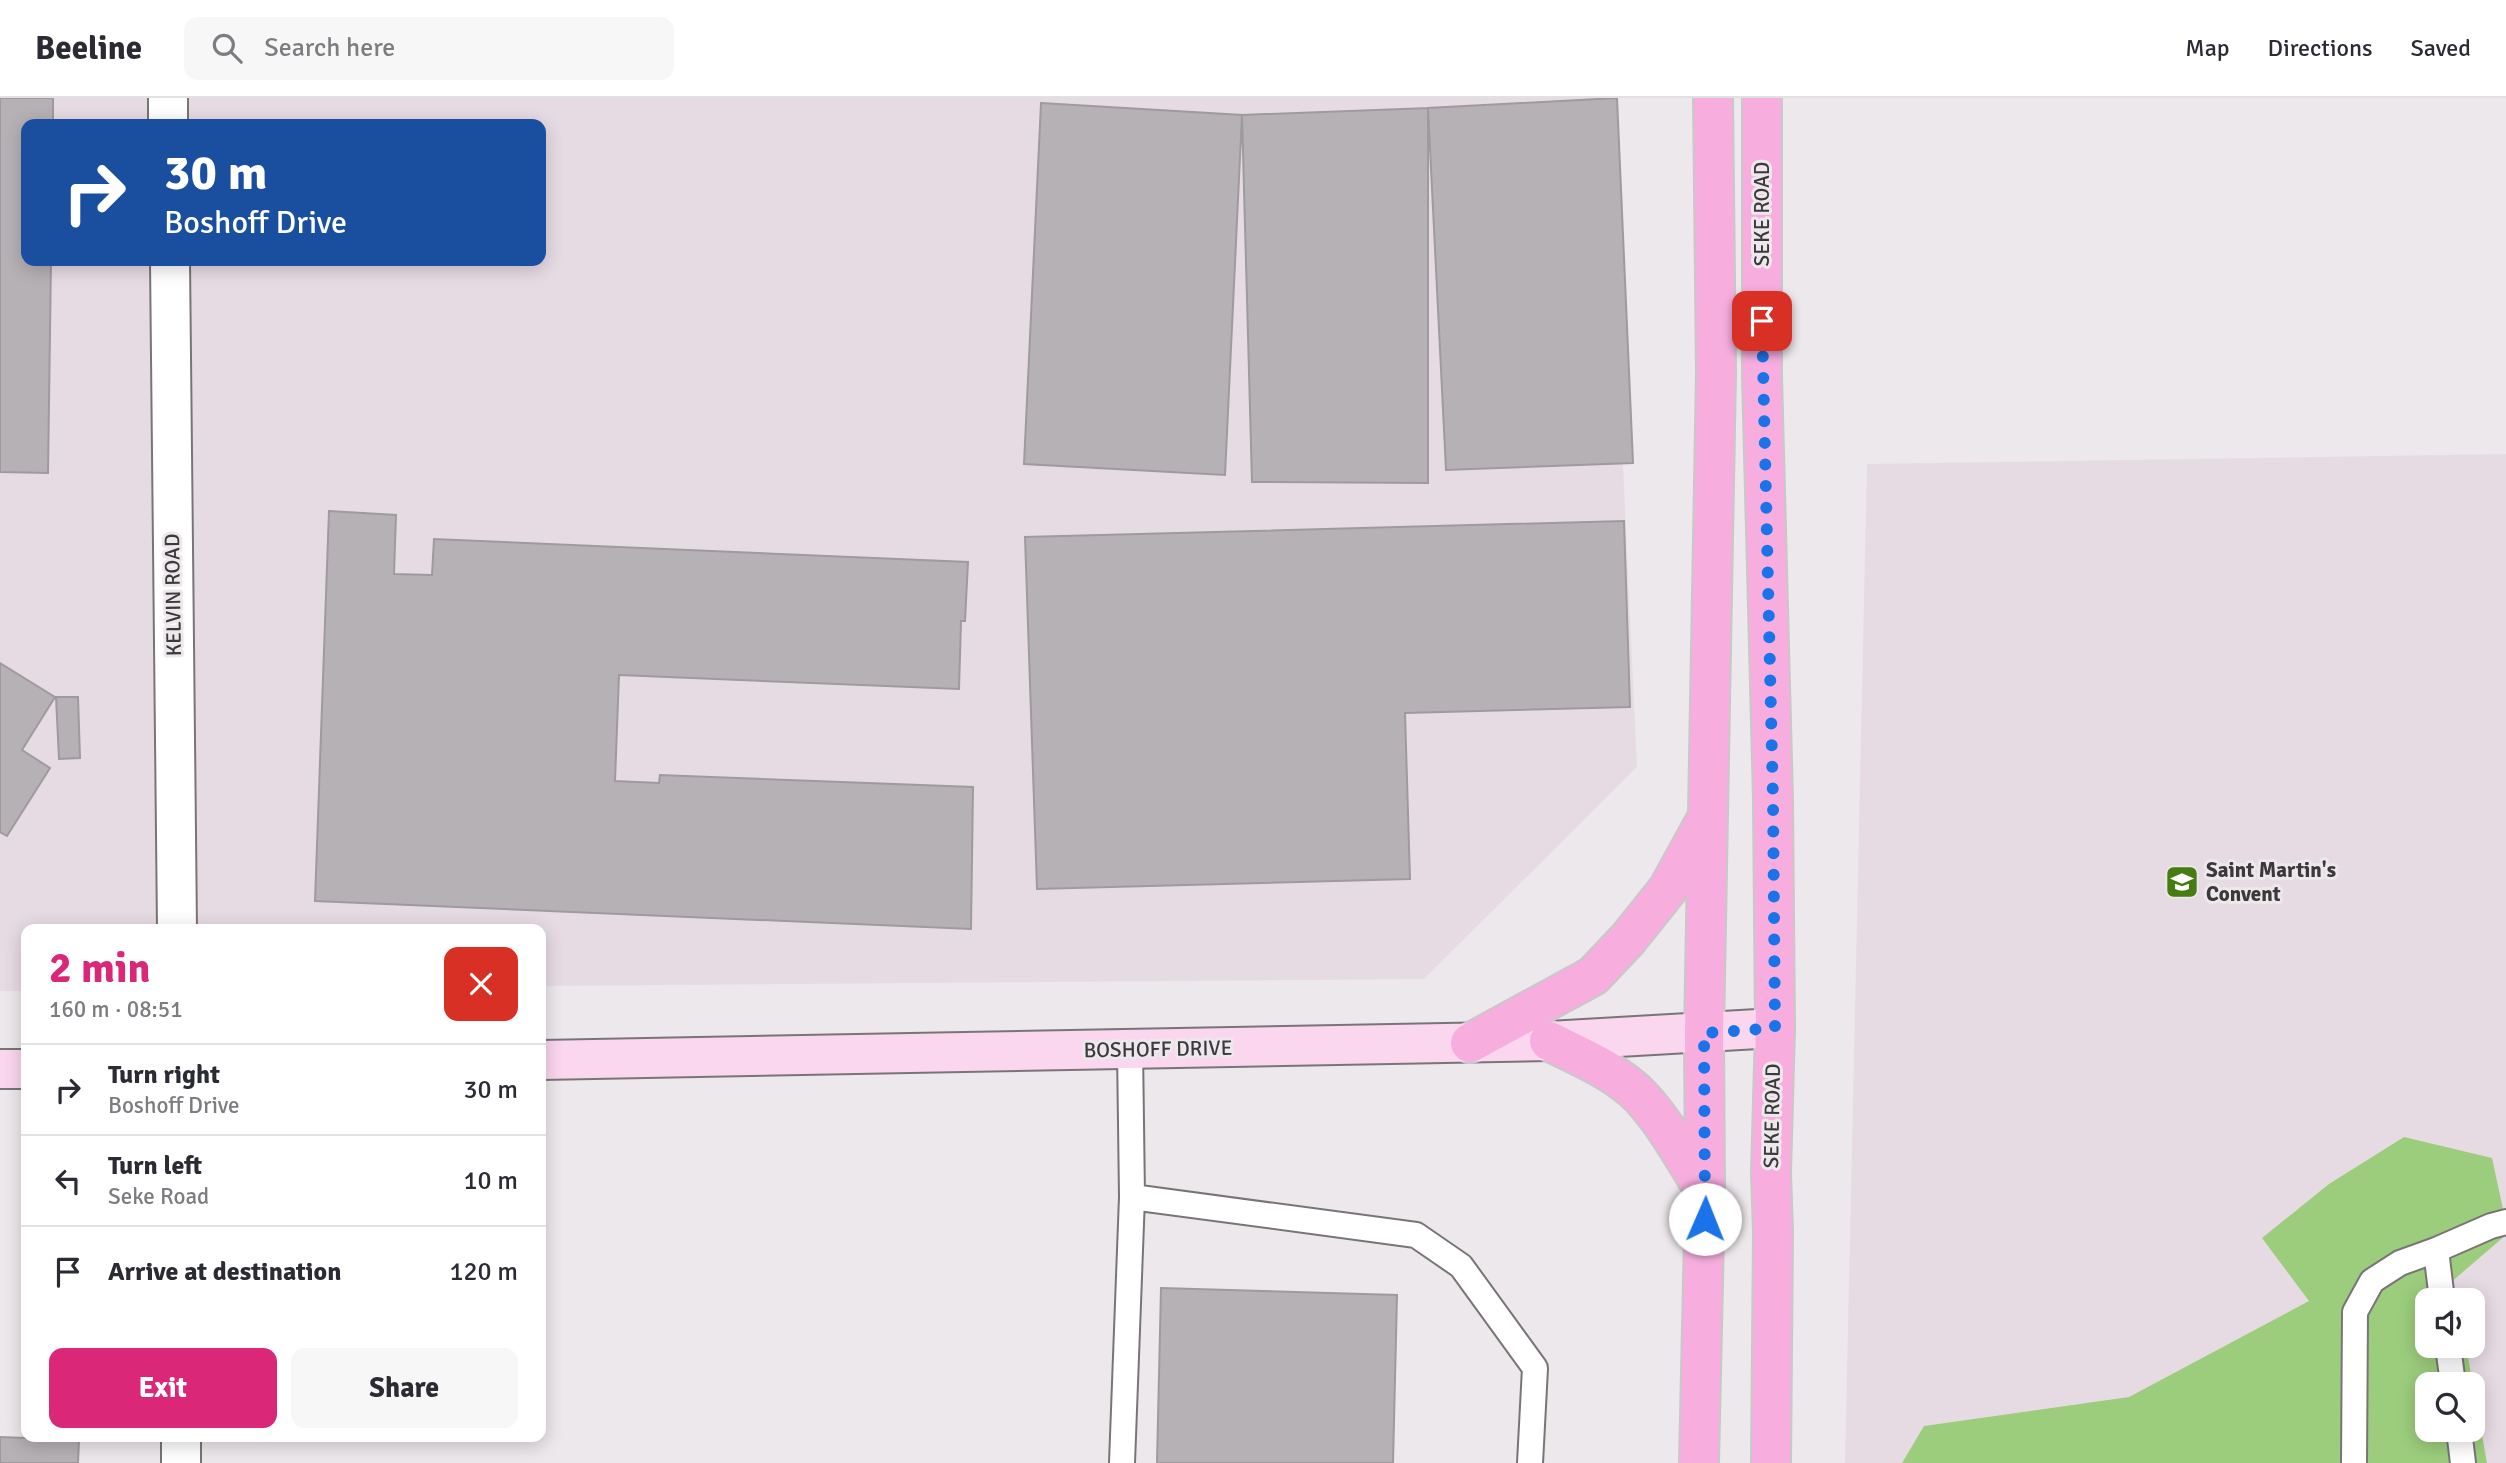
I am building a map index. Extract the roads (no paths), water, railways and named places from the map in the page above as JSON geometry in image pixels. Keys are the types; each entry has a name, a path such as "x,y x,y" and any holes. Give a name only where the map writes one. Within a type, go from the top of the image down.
{"main road":[{"path":"1699,1463 1716,373 1713,98"},
{"name":"SEKE ROAD","path":"1762,98 1762,376 1773,800 1775,1028 1771,1173 1773,1232 1770,1463"},
{"path":"1470,1043 1593,975 1628,939 1668,889 1710,813"},
{"name":"BOSHOFF DRIVE","path":"546,1060 1549,1041 1775,1028"},
{"path":"1549,1041 1599,1065 1640,1096 1664,1126 1705,1191"},
{"path":"0,1069 21,1069"}],"street":[{"path":"168,98 168,119"},
{"name":"KELVIN ROAD","path":"170,266 177,924"},
{"path":"181,1442 181,1463"}],"lane":[{"path":"1122,1463 1132,1197 1130,1049"},
{"path":"1132,1197 1416,1235 1461,1266 1535,1368 1530,1463"},
{"path":"2354,1463 2354,1312 2372,1281 2400,1263 2506,1222"},
{"path":"2436,1250 2441,1288"},
{"path":"2460,1442 2463,1463"}],"place":[{"name":"Saint Martin's Convent","path":"2182,882"}]}
